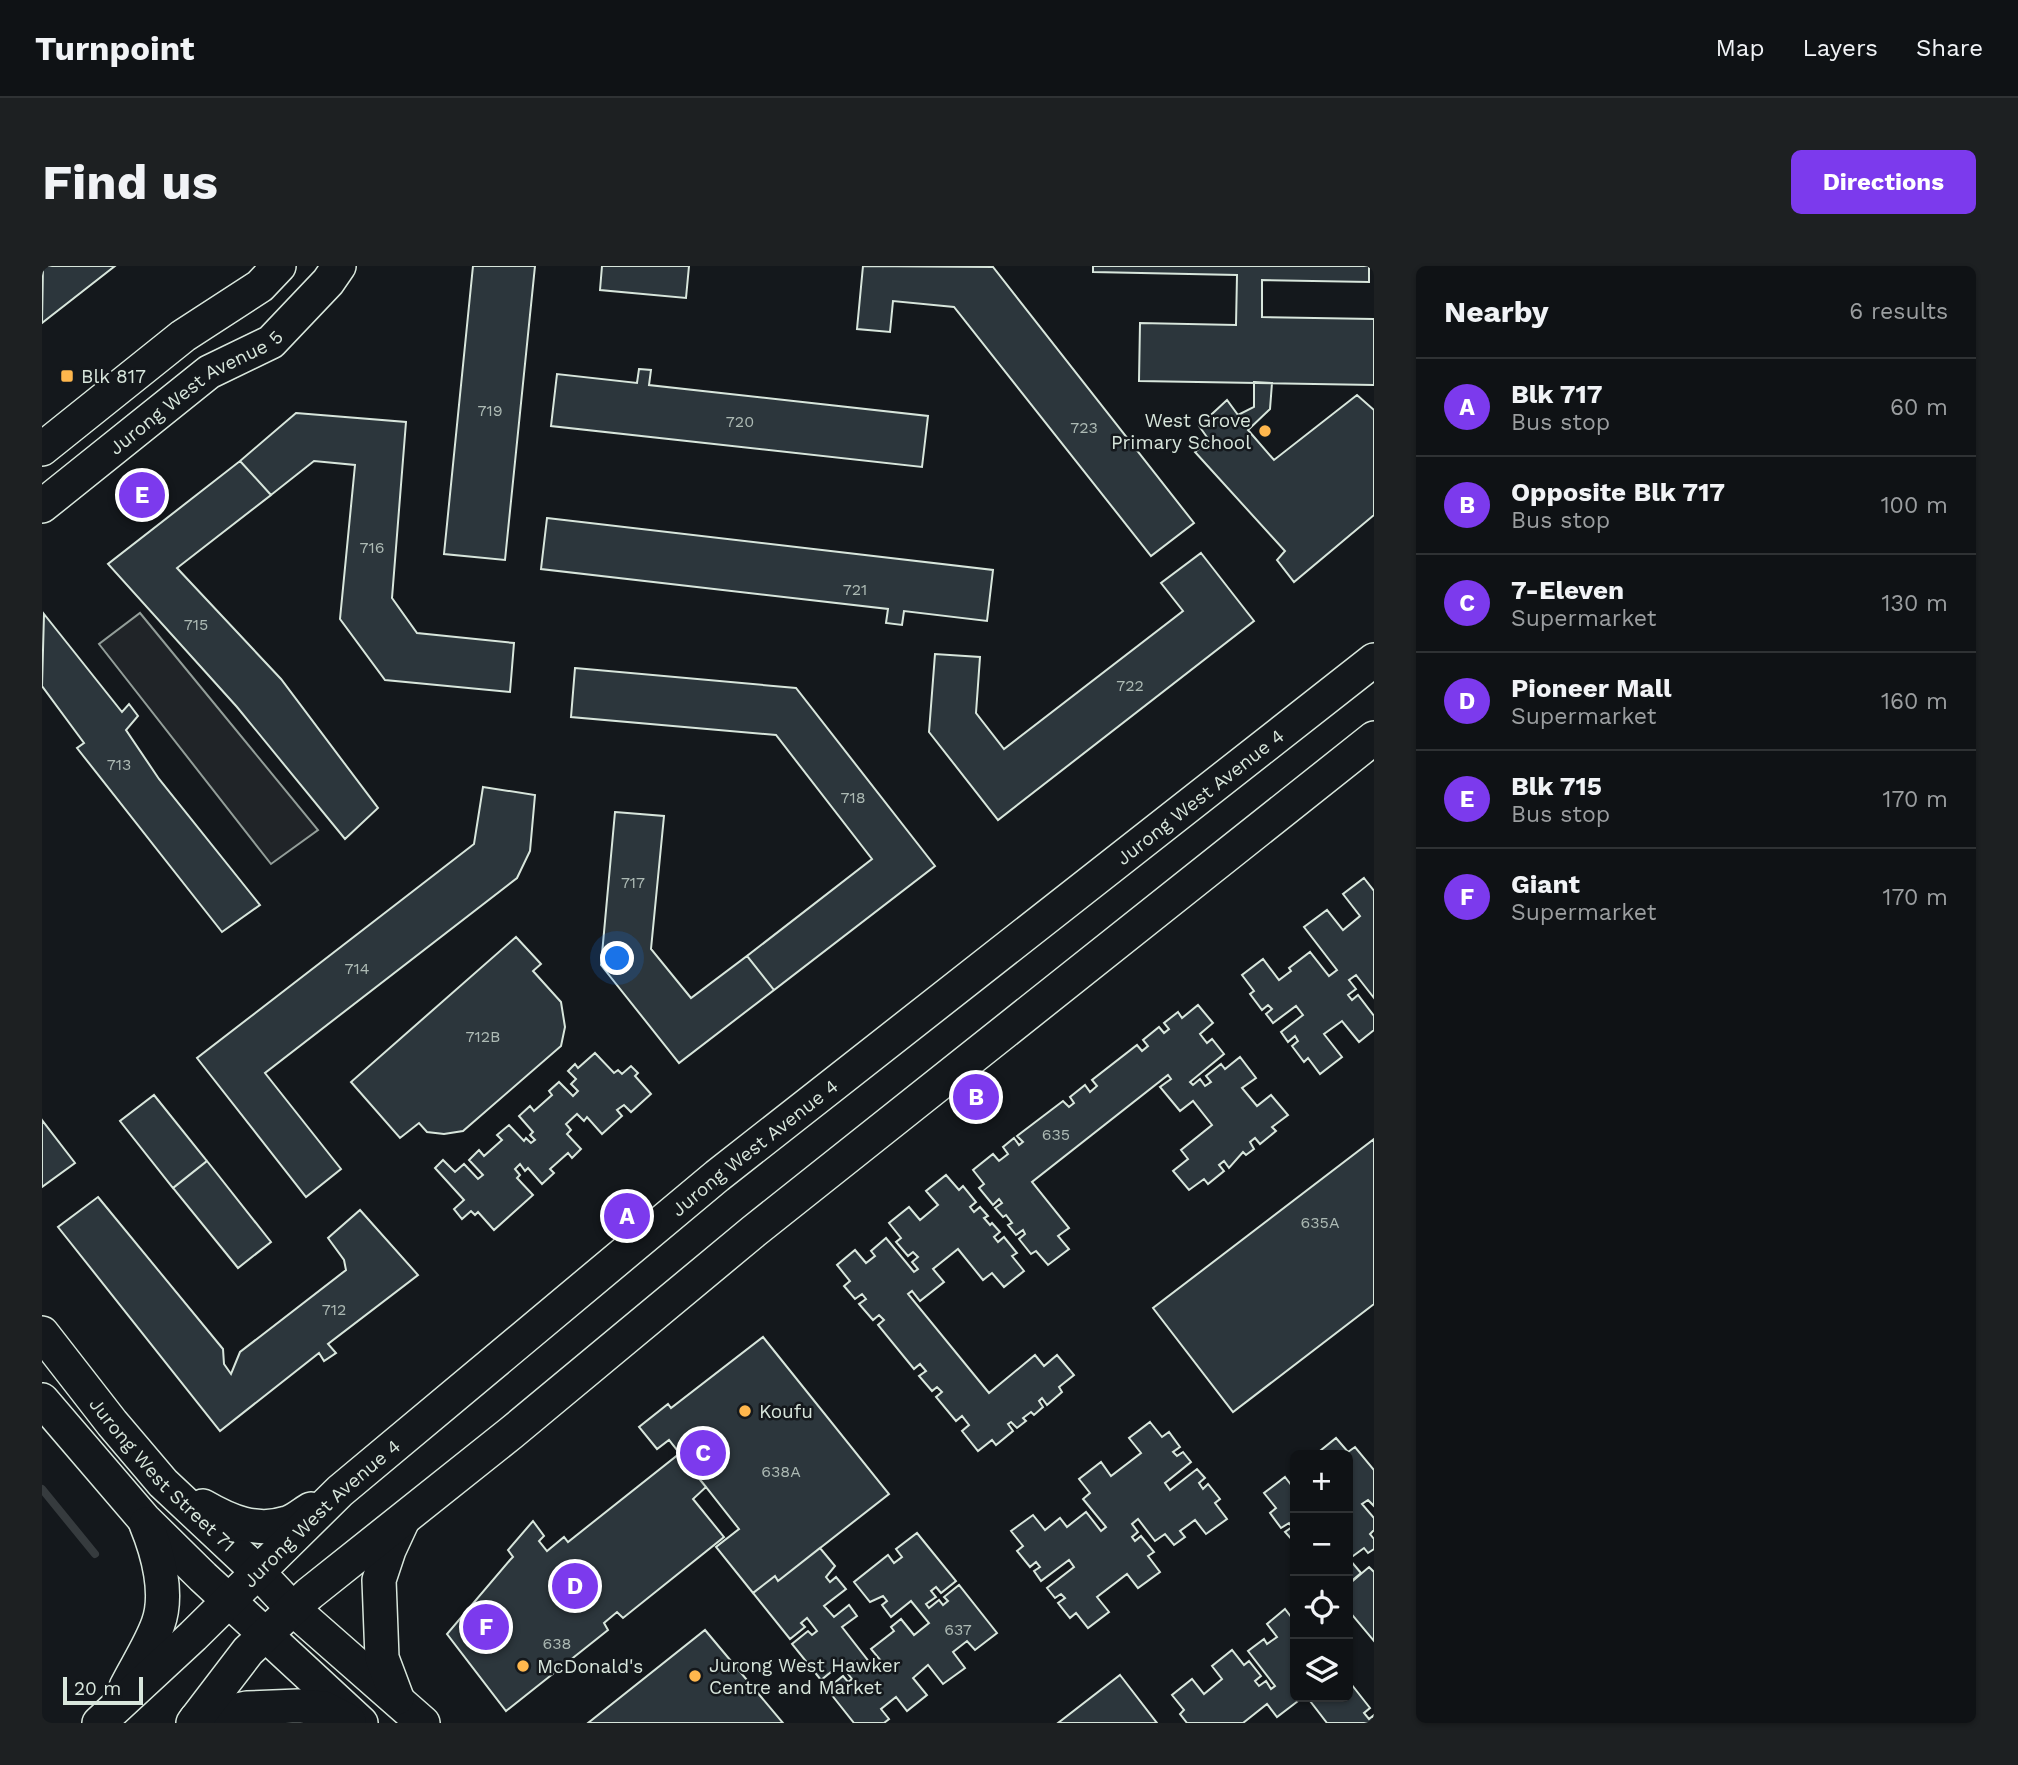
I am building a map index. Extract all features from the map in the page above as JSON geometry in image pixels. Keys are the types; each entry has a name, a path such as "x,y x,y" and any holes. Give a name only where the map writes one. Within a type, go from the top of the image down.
{"main road":[{"path":"42,449 183,336 260,286 279,266"},
{"name":"Jurong West Avenue 5","path":"42,506 209,372 271,342 328,282 339,266"},
{"name":"Jurong West Avenue 4","path":"108,1714 193,1636 340,1491 718,1176 1374,660"},
{"path":"194,1721 248,1651 292,1608 511,1433 754,1231 1374,738"},
{"name":"Jurong West Street 71","path":"42,1333 163,1483 257,1571 292,1608 423,1723"},
{"path":"42,1400 144,1519 361,1723"},
{"path":"163,1483 229,1521 256,1527 288,1523 340,1491"},
{"path":"108,1714 159,1622 162,1582 157,1550 144,1519"},
{"path":"397,1699 382,1658 379,1580 388,1550 403,1520"},
{"path":"194,1721 247,1708 298,1706 324,1708 353,1723"}],"shaded area":[{"path":"140,613 318,830 271,864 99,644"}],"building":[{"path":"43,266 115,266 42,323"},
{"path":"473,266 535,266 505,560 444,554"},
{"path":"602,266 689,266 686,298 600,290"},
{"path":"863,266 993,267 1194,523 1151,556 954,307 893,301 890,332 857,329"},
{"path":"1093,266 1369,266 1369,282 1262,280 1262,317 1374,319 1374,385 1139,381 1140,323 1236,325 1237,275 1093,272"},
{"path":"639,369 651,370 649,385 928,416 922,467 551,426 557,374 637,383"},
{"path":"1254,382 1272,383 1270,409 1248,430 1274,460 1357,395 1374,410 1374,515 1294,582 1277,560 1285,551 1195,452 1209,440 1199,426 1227,400 1238,415 1254,407"},
{"path":"296,413 406,422 392,598 417,633 514,643 510,692 385,680 340,619 355,465 314,461 271,495 240,461"},
{"path":"240,461 271,495 177,568 281,679 378,808 345,839 237,707 108,564"},
{"path":"547,518 993,570 987,621 904,611 902,625 886,623 888,609 541,569"},
{"path":"1201,553 1254,621 998,820 929,732 935,654 980,657 976,713 1004,749 1183,611 1161,583"},
{"path":"44,614 122,712 129,704 138,716 126,730 159,779 260,905 222,932 77,748 84,743 42,686"},
{"path":"575,668 796,688 935,866 774,990 747,956 872,859 776,735 571,717"},
{"path":"483,787 535,795 530,851 517,878 265,1073 341,1169 306,1197 197,1058 474,844"},
{"path":"615,812 664,816 651,949 691,998 747,956 774,990 679,1063 601,965"},
{"path":"1364,878 1374,891 1374,998 1356,975 1349,980 1356,989 1348,995 1352,1000 1358,995 1374,1016 1374,1030 1359,1042 1342,1021 1324,1034 1342,1057 1320,1074 1308,1058 1304,1062 1292,1046 1298,1041 1295,1036 1288,1042 1281,1032 1303,1015 1296,1006 1273,1023 1266,1014 1272,1009 1268,1005 1262,1010 1250,994 1254,991 1242,975 1263,959 1279,980 1291,971 1289,968 1310,952 1329,976 1337,970 1304,927 1327,910 1343,930 1360,916 1343,894"},
{"path":"516,937 541,964 533,971 561,1002 565,1027 561,1046 463,1131 444,1134 427,1132 419,1123 400,1138 351,1082"},
{"path":"1198,1005 1213,1023 1200,1034 1207,1043 1212,1039 1224,1054 1190,1082 1193,1085 1200,1079 1205,1086 1211,1082 1206,1076 1221,1064 1225,1069 1240,1057 1256,1078 1242,1088 1257,1106 1271,1095 1288,1115 1272,1127 1276,1131 1260,1144 1255,1138 1250,1142 1254,1149 1246,1155 1243,1152 1229,1168 1224,1161 1219,1165 1224,1171 1208,1184 1204,1179 1189,1190 1173,1171 1188,1159 1181,1150 1212,1125 1193,1101 1180,1111 1160,1087 1171,1079 1168,1075 1032,1182 1069,1228 1058,1236 1069,1249 1048,1265 1036,1251 1031,1254 1019,1239 1025,1234 1023,1230 1016,1235 1008,1225 1012,1223 1006,1215 1003,1217 995,1208 1002,1203 999,1199 993,1205 979,1188 984,1184 973,1170 993,1154 999,1161 1008,1154 1003,1147 1014,1138 1019,1145 1023,1142 1017,1136 1063,1101 1069,1107 1074,1103 1070,1097 1085,1085 1090,1092 1097,1086 1092,1080 1137,1045 1142,1051 1148,1046 1143,1040 1159,1027 1164,1033 1169,1029 1164,1023 1178,1012 1182,1018"},
{"path":"595,1053 614,1073 618,1070 622,1074 631,1066 638,1073 635,1076 651,1094 631,1112 624,1105 617,1110 622,1116 602,1134 587,1117 584,1121 577,1114 566,1124 571,1130 567,1134 581,1149 572,1158 568,1153 550,1169 554,1173 542,1184 528,1168 525,1171 520,1164 515,1169 520,1175 517,1178 533,1195 494,1230 478,1212 475,1215 471,1211 462,1219 454,1209 464,1200 435,1168 443,1160 455,1172 464,1164 478,1179 483,1175 469,1160 479,1150 484,1156 502,1140 497,1135 509,1125 524,1141 526,1138 531,1143 535,1140 530,1135 533,1132 519,1116 530,1106 534,1111 552,1095 549,1091 559,1082 573,1096 578,1091 571,1084 576,1079 568,1071 575,1064 578,1068"},
{"path":"154,1095 207,1161 173,1188 120,1121"},
{"path":"42,1120 75,1163 42,1187"},
{"path":"1374,1139 1374,1304 1233,1412 1153,1308"},
{"path":"207,1161 271,1242 238,1268 173,1188"},
{"path":"946,1175 959,1190 963,1186 976,1202 970,1207 974,1212 980,1207 988,1216 984,1218 1000,1232 994,1237 998,1242 1004,1237 1017,1253 1012,1256 1024,1271 1004,1287 992,1273 983,1280 958,1249 933,1269 944,1282 920,1301 912,1291 908,1294 989,1393 1035,1355 1044,1366 1057,1355 1074,1375 1059,1387 1062,1392 1047,1405 1042,1398 1039,1401 1043,1407 1034,1415 1031,1412 1023,1418 1026,1421 1017,1428 1011,1422 1008,1424 1013,1431 996,1445 992,1440 978,1451 962,1431 969,1425 962,1416 956,1421 936,1397 942,1392 937,1387 932,1391 919,1376 926,1371 920,1364 914,1369 878,1325 884,1320 879,1315 873,1320 859,1304 866,1299 862,1294 855,1299 844,1286 850,1281 837,1265 855,1250 866,1263 875,1256 871,1251 886,1238 914,1272 918,1269 912,1262 918,1257 913,1252 908,1256 896,1242 901,1238 889,1223 909,1207 920,1220 938,1205 926,1191"},
{"path":"98,1197 223,1349 224,1364 231,1374 240,1352 346,1270 344,1260 328,1238 360,1210 418,1275 328,1344 336,1353 324,1361 319,1353 220,1431 58,1227"},
{"path":"763,1337 889,1494 778,1581 775,1576 753,1593 716,1547 739,1529 669,1440 657,1449 639,1427 668,1404 671,1408"},
{"path":"1150,1422 1162,1437 1169,1432 1180,1447 1173,1452 1177,1456 1183,1452 1191,1462 1165,1483 1170,1490 1197,1469 1205,1478 1199,1483 1203,1489 1208,1484 1220,1499 1215,1503 1227,1519 1206,1534 1195,1520 1180,1531 1185,1537 1174,1545 1165,1534 1155,1541 1138,1519 1132,1524 1138,1532 1132,1537 1135,1541 1141,1536 1154,1552 1148,1556 1160,1572 1138,1588 1127,1574 1097,1597 1109,1612 1088,1628 1076,1613 1070,1618 1058,1603 1065,1598 1061,1594 1055,1598 1047,1588 1074,1567 1069,1560 1041,1581 1034,1571 1040,1567 1036,1562 1030,1567 1017,1551 1023,1546 1011,1531 1033,1515 1045,1530 1060,1518 1067,1527 1086,1512 1101,1531 1106,1527 1083,1499 1090,1493 1079,1479 1101,1462 1111,1476 1141,1453 1129,1438"},
{"path":"1336,1438 1346,1450 1321,1450"},
{"path":"1355,1447 1374,1470 1374,1506 1368,1500 1362,1504 1374,1518 1374,1530 1370,1534 1374,1539 1374,1549 1368,1553 1364,1548 1353,1556 1353,1450 1351,1450"},
{"path":"679,1454 706,1487 693,1499 724,1537 623,1618 617,1612 604,1623 608,1630 506,1711 447,1634 513,1557 508,1550 533,1521 544,1536 539,1541 547,1551 564,1537 568,1542"},
{"path":"1285,1477 1290,1484 1290,1524 1281,1528 1270,1513 1276,1508 1264,1493"},
{"path":"917,1533 956,1581 941,1593 936,1587 931,1591 936,1597 926,1604 929,1608 939,1600 943,1605 948,1601 944,1597 959,1585 997,1633 975,1650 967,1641 953,1652 965,1668 943,1684 928,1665 913,1678 927,1695 907,1711 896,1697 881,1709 889,1719 884,1723 854,1723 827,1689 843,1676 848,1682 852,1679 848,1674 858,1666 855,1661 845,1669 841,1664 821,1680 792,1644 808,1631 812,1635 817,1631 807,1618 801,1623 805,1627 790,1639 753,1593 775,1576 778,1581 820,1548 835,1566 826,1577 830,1582 836,1577 846,1589 824,1606 834,1617 849,1605 857,1616 842,1627 874,1668 882,1662 871,1649 894,1631 891,1627 901,1619 914,1635 929,1623 911,1601 891,1617 882,1605 887,1601 883,1596 870,1602 854,1582 888,1555 894,1563 902,1557 896,1549"},
{"path":"1353,1564 1361,1573 1353,1580"},
{"path":"1369,1567 1374,1572 1374,1641 1353,1616 1353,1581"},
{"path":"1285,1609 1290,1616 1290,1702 1297,1702 1277,1717 1267,1704 1243,1723 1187,1723 1180,1714 1184,1710 1172,1695 1192,1679 1204,1694 1222,1679 1212,1666 1232,1650 1244,1665 1249,1661 1261,1676 1255,1681 1259,1686 1266,1681 1271,1689 1275,1686 1248,1651 1264,1639 1267,1644 1277,1637 1267,1624"},
{"name":"Jurong West Hawker Centre and Market","path":"705,1630 783,1723 588,1723"},
{"path":"1120,1675 1157,1723 1058,1723"},
{"path":"1353,1686 1370,1708 1364,1713 1369,1719 1374,1715 1374,1723 1327,1723 1311,1702 1353,1702"}],"waterway":[{"path":"42,1489 95,1554"}],"place":[{"name":"Blk 817","path":"67,376"},
{"name":"West Grove Primary School","path":"1265,431"},
{"name":"Blk 715","path":"142,495"},
{"name":"Opposite Blk 717","path":"976,1097"},
{"name":"Blk 717","path":"627,1216"},
{"name":"Koufu","path":"745,1411"},
{"name":"7-Eleven","path":"703,1453"},
{"name":"Pioneer Mall","path":"575,1586"},
{"name":"Giant","path":"486,1627"},
{"name":"McDonald's","path":"523,1666"},
{"name":"Jurong West Hawker Centre and Market","path":"695,1676"}]}
